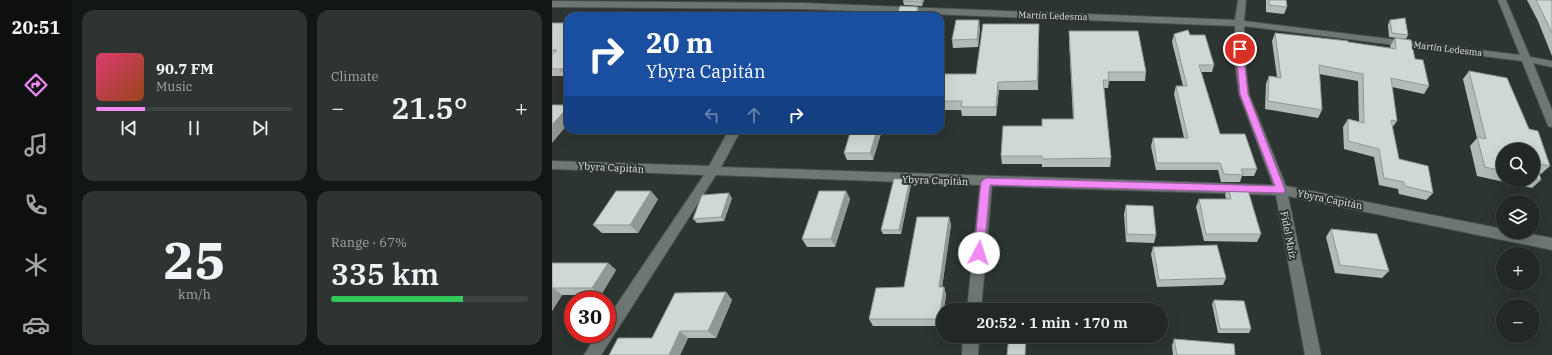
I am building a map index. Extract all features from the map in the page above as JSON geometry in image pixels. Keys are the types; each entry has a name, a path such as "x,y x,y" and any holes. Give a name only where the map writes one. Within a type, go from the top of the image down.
{"street":[{"name":"Fidel Maíz","path":"1242,0 1239,23 1240,62 1244,94 1281,190 1313,355"},
{"path":"1502,0 1552,123"},
{"name":"Martín Ledesma","path":"552,4 806,3 1239,23 1526,59 1552,64"},
{"path":"800,12 806,3"},
{"path":"616,318 712,172 733,134"},
{"name":"Ybyra Capitán","path":"552,165 986,182 1281,190 1552,244"},
{"path":"975,303 986,182"},
{"path":"592,355 600,343"},
{"path":"970,355 971,343"}],"building":[{"path":"922,0 921,2 903,1"},
{"path":"1269,0 1286,0 1287,7 1269,5"},
{"path":"1536,0 1552,0 1552,33 1543,14"},
{"path":"900,6 918,7 917,12 898,12"},
{"path":"1405,18 1408,35 1392,33 1390,20"},
{"path":"956,20 979,20 977,39 952,40"},
{"path":"552,23 564,23 564,71 560,71 563,69 552,69 552,55 557,50 552,50"},
{"path":"983,24 1039,24 1037,81 998,82 996,107 961,107 962,101 944,101 944,74 976,74"},
{"path":"1188,30 1190,35 1205,35 1214,65 1199,65 1220,134 1245,134 1257,169 1241,169 1243,175 1224,174 1220,163 1157,163 1153,138 1188,138 1176,86 1187,86 1174,34"},
{"path":"1069,31 1138,31 1146,72 1108,72 1109,80 1103,80 1111,158 1042,159 1042,156 1001,156 1003,126 1042,126 1042,119 1074,119"},
{"path":"1275,33 1348,41 1396,49 1395,38 1411,40 1415,59 1423,60 1429,86 1391,78 1397,121 1391,120 1399,159 1428,166 1433,193 1405,186 1404,182 1384,178 1379,149 1348,141 1348,119 1364,123 1363,74 1319,65 1322,110 1268,101 1269,76 1281,78"},
{"path":"1469,71 1507,78 1529,129 1538,131 1550,166 1540,164 1540,143 1496,143 1496,169 1485,167 1477,137 1486,139"},
{"path":"552,105 564,105 564,112 552,125"},
{"path":"850,134 876,134 870,153 844,153"},
{"path":"894,179 910,179 899,230 881,230"},
{"path":"1228,187 1247,187 1261,234 1206,234 1199,199 1231,199"},
{"path":"616,191 651,191 630,225 593,225"},
{"path":"819,191 846,191 831,239 802,239"},
{"path":"729,193 721,217 693,219 702,195"},
{"path":"1126,205 1153,206 1156,235 1127,234"},
{"path":"917,217 949,217 939,287 944,287 942,303 936,303 936,319 869,319 876,288 904,287"},
{"path":"1331,229 1377,234 1389,271 1340,265"},
{"path":"1217,245 1226,278 1159,280 1153,247"},
{"path":"552,263 608,263 592,288 553,288 552,290"},
{"path":"726,292 708,331 680,331 669,355 609,355 618,338 652,338 675,293"},
{"path":"1214,300 1244,301 1251,329 1220,329"},
{"path":"1174,339 1234,344 1235,355 1177,355"},
{"path":"1008,343 1026,343 1025,355 1007,355"}],"route":[{"path":"979,253 986,182 1281,190 1244,94 1240,49"}]}
